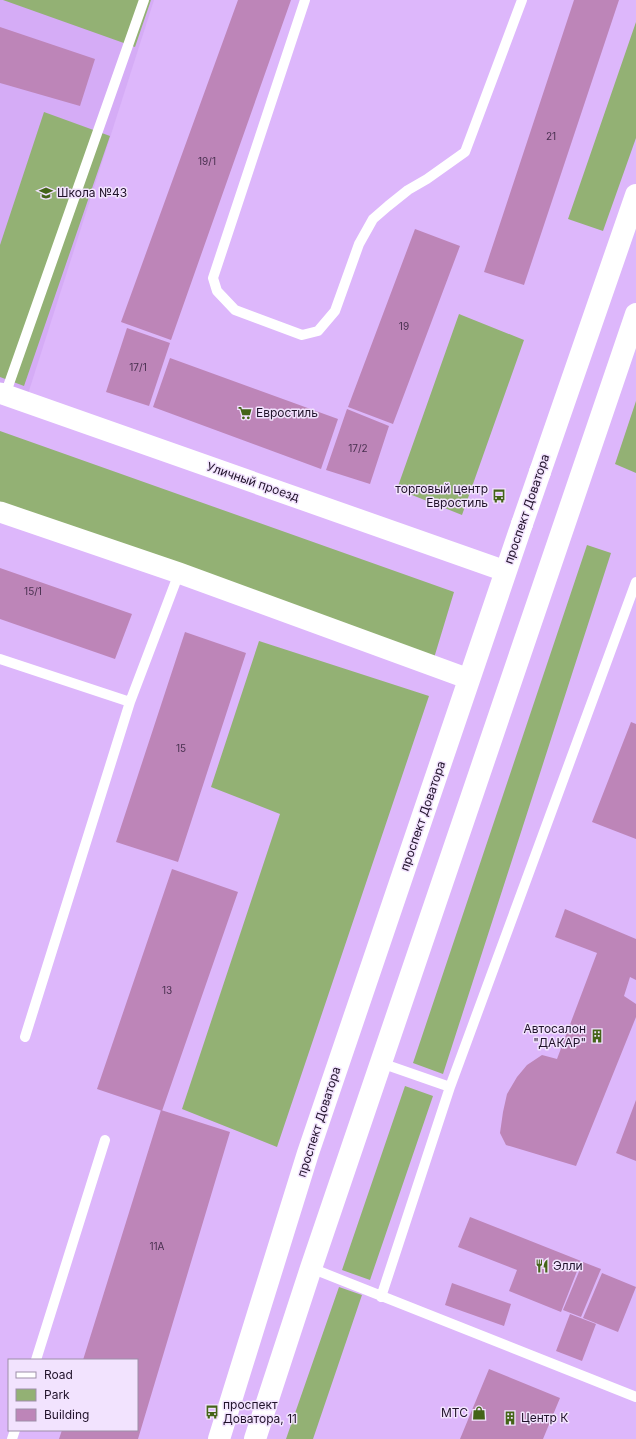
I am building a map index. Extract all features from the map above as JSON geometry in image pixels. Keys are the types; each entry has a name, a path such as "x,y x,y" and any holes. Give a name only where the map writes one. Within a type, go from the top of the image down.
{"main road":[{"name":"проспект Доватора","path":"219,1439 308,1153 505,571 636,195"},
{"path":"255,1439 311,1268 636,314"}],"street":[{"name":"Уличный проезд","path":"3,394 505,571"},
{"path":"0,512 179,573 469,679"}],"lane":[{"path":"3,394 144,0"},
{"path":"305,0 214,278 217,291 235,310 302,335 318,331 335,311 359,244 374,219 408,190 427,179 465,152 522,0"},
{"path":"25,1037 130,702 179,573"},
{"path":"381,1297 450,1087 636,582"},
{"path":"0,659 130,702"},
{"path":"381,1063 450,1087"},
{"path":"36,1359 105,1140"},
{"path":"311,1268 636,1397"}],"shaded area":[{"name":"Школа №43","path":"0,0 154,0 27,397 0,387"}],"green space":[{"path":"3,0 151,0 135,47"},
{"path":"636,22 636,138 603,231 568,219"},
{"path":"44,112 110,136 24,386 0,377 0,245"},
{"path":"459,314 524,340 462,515 397,489"},
{"path":"636,401 636,473 615,464"},
{"path":"0,431 454,592 434,658 0,505"},
{"path":"587,545 611,553 443,1074 413,1063"},
{"path":"259,641 429,696 277,1147 182,1109 280,814 211,787"},
{"path":"405,1086 433,1096 370,1280 342,1270"},
{"path":"339,1287 362,1295 313,1439 286,1439"}],"building":[{"path":"238,0 291,0 171,340 121,322"},
{"path":"574,0 619,0 524,285 484,272"},
{"path":"0,27 95,59 80,106 0,83"},
{"path":"415,229 460,246 393,424 348,407"},
{"path":"127,328 170,343 149,406 106,392"},
{"name":"Евростиль","path":"170,358 338,419 321,469 153,407"},
{"path":"347,409 389,426 370,484 326,470"},
{"path":"0,568 132,614 115,659 0,619"},
{"path":"185,632 246,653 178,862 116,842"},
{"path":"631,722 636,724 636,839 592,822"},
{"path":"172,869 238,892 162,1111 97,1089"},
{"name":"Автосалон \"ДАКАР\"","path":"565,909 636,939 636,980 630,977 624,996 636,1004 636,1017 576,1166 506,1145 500,1133 507,1094 517,1077 527,1065 542,1055 557,1059 597,953 555,937"},
{"path":"636,1100 636,1161 616,1153"},
{"path":"161,1110 230,1132 138,1439 59,1439 62,1431 138,1431 138,1359 83,1359"},
{"name":"Элли","path":"470,1217 581,1261 561,1312 509,1291 517,1270 458,1247"},
{"path":"583,1262 601,1269 581,1317 563,1310"},
{"path":"602,1273 636,1287 618,1332 583,1318"},
{"path":"452,1283 511,1304 504,1326 445,1305"},
{"path":"570,1314 596,1324 582,1361 556,1351"},
{"name":"Центр К","path":"489,1369 560,1398 543,1439 460,1439"}],"place":[{"name":"Школа №43","path":"46,193"},
{"name":"Евростиль","path":"245,413"},
{"name":"торговый центр Евростиль","path":"499,496"},
{"name":"Автосалон \"ДАКАР\"","path":"597,1036"},
{"name":"Элли","path":"542,1266"},
{"name":"проспект Доватора, 11","path":"212,1412"},
{"name":"МТС","path":"479,1413"},
{"name":"Центр К","path":"510,1418"}]}
